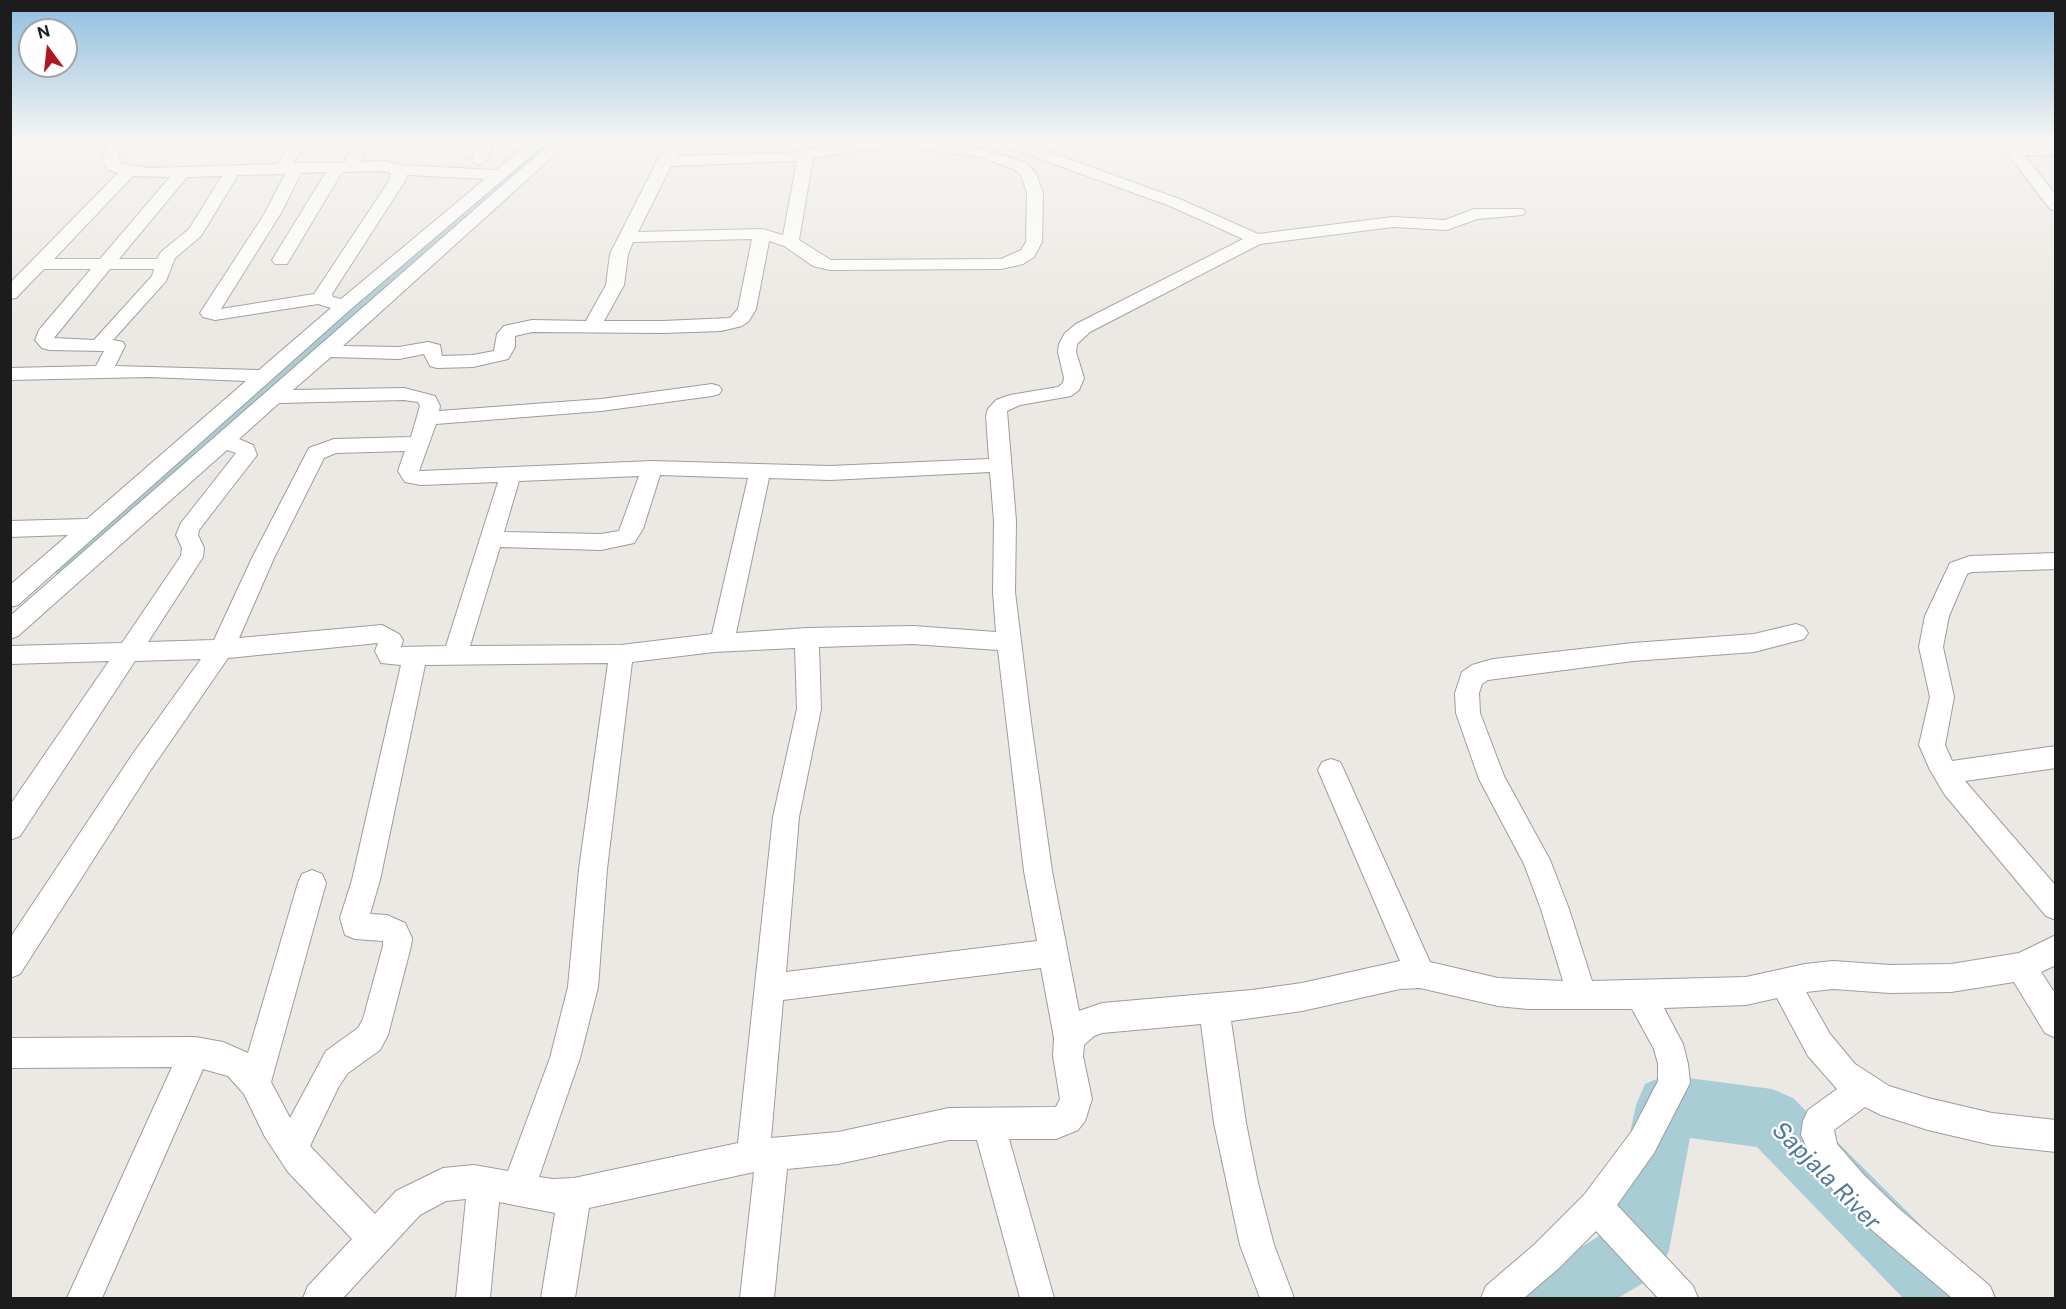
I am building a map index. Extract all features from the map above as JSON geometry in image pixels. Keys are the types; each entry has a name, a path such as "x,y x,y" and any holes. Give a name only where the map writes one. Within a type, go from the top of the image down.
{"street":[{"path":"10,294 100,202"},
{"path":"103,371 117,348 112,345 59,345 49,344 44,340 46,334 158,202"},
{"path":"99,345 160,277 164,264 174,248 195,232 213,202"},
{"path":"277,202 273,213 209,313 226,314 323,298 331,303 345,305"},
{"path":"281,260 320,202"},
{"path":"323,298 329,285 383,202"},
{"path":"10,599 263,376 468,202"},
{"path":"10,630 493,202"},
{"path":"593,325 611,295 619,254 644,202"},
{"path":"790,242 797,202"},
{"path":"627,237 762,234 790,242 813,259 830,265 1001,264 1017,260 1028,253 1034,242 1035,202"},
{"path":"1174,202 1256,239"},
{"path":"320,1299 408,1203 425,1192 443,1185 474,1181 553,1196 574,1195 763,1155 838,1148 949,1124 1056,1123 1067,1119 1074,1110 1076,1099 1068,1056 1069,1038 1037,860 1018,722 1004,592 1005,521 996,416 998,409 1003,404 1017,399 1064,392 1072,386 1074,378 1067,352 1072,337 1083,328 1256,239 1393,222 1447,225 1474,214 1517,212"},
{"path":"324,351 399,353 428,348 433,349 433,358 437,362 473,360 501,355 506,347 506,334 511,330 532,326 663,327 721,325 736,322 743,317 747,309 762,234"},
{"path":"41,264 164,264"},
{"path":"10,374 162,371 263,376"},
{"path":"428,418 601,405 712,390"},
{"path":"274,397 414,394 428,400 430,406 428,418 408,471 412,477 652,468 830,472 1000,465"},
{"path":"10,828 192,557 193,548 187,535 189,528 247,455 246,450 242,447 223,442"},
{"path":"10,964 141,763 221,649 234,626 263,558 316,453 334,446 417,444"},
{"path":"490,539 601,542 626,537 632,529 652,468"},
{"path":"723,643 760,471"},
{"path":"455,656 511,474"},
{"path":"10,529 91,527"},
{"path":"2055,561 1970,564 1958,569 1937,616 1931,647 1942,697 1932,745 1954,787 2055,907"},
{"path":"1582,996 1555,909 1536,860 1492,779 1468,713 1467,693 1471,679 1480,672 1493,669 1632,652 1754,643 1796,633"},
{"path":"10,655 221,649 382,634 392,640 387,651 389,656 621,654 807,637 913,635 1011,642"},
{"path":"757,1299 769,988 786,817 809,709 807,637"},
{"path":"518,1188 565,1058 583,987 593,869 621,654"},
{"path":"292,1148 328,1075 338,1062 369,1039 397,946 398,938 395,932 387,928 356,926 354,918 366,880 415,656"},
{"path":"1946,773 2055,757"},
{"path":"1331,770 1420,974"},
{"path":"255,1083 312,883"},
{"path":"1069,1038 1084,1024 1102,1018 1302,997 1400,975 1420,974 1498,992 1528,995 1724,993 1833,975 1890,979 1951,978 2021,967 2051,953 2055,948"},
{"path":"769,988 1053,952"},
{"path":"2021,967 2055,1023"},
{"path":"1785,984 1819,1045 1844,1076 1881,1099 1928,1114 1992,1129 2055,1136"},
{"path":"1498,1299 1547,1256 1607,1219 1674,1083 1673,1064 1668,1044 1640,994"},
{"path":"1214,1008 1230,1123 1242,1183 1257,1245 1277,1299"},
{"path":"10,1053 195,1052 223,1057 239,1065 255,1083 276,1126 300,1161 375,1239"},
{"path":"84,1299 195,1052"},
{"path":"1864,1088 1819,1121 1817,1135 1826,1155 1852,1187 1885,1219 1978,1299"},
{"path":"990,1124 1037,1299"},
{"path":"473,1299 484,1183"},
{"path":"558,1299 574,1195"},
{"path":"1607,1219 1681,1299"}],"waterway":[{"path":"65,568 480,202"},
{"name":"Sapjala River","path":"1559,1298 1637,1250 1666,1105 1772,1119 1948,1298"}]}
